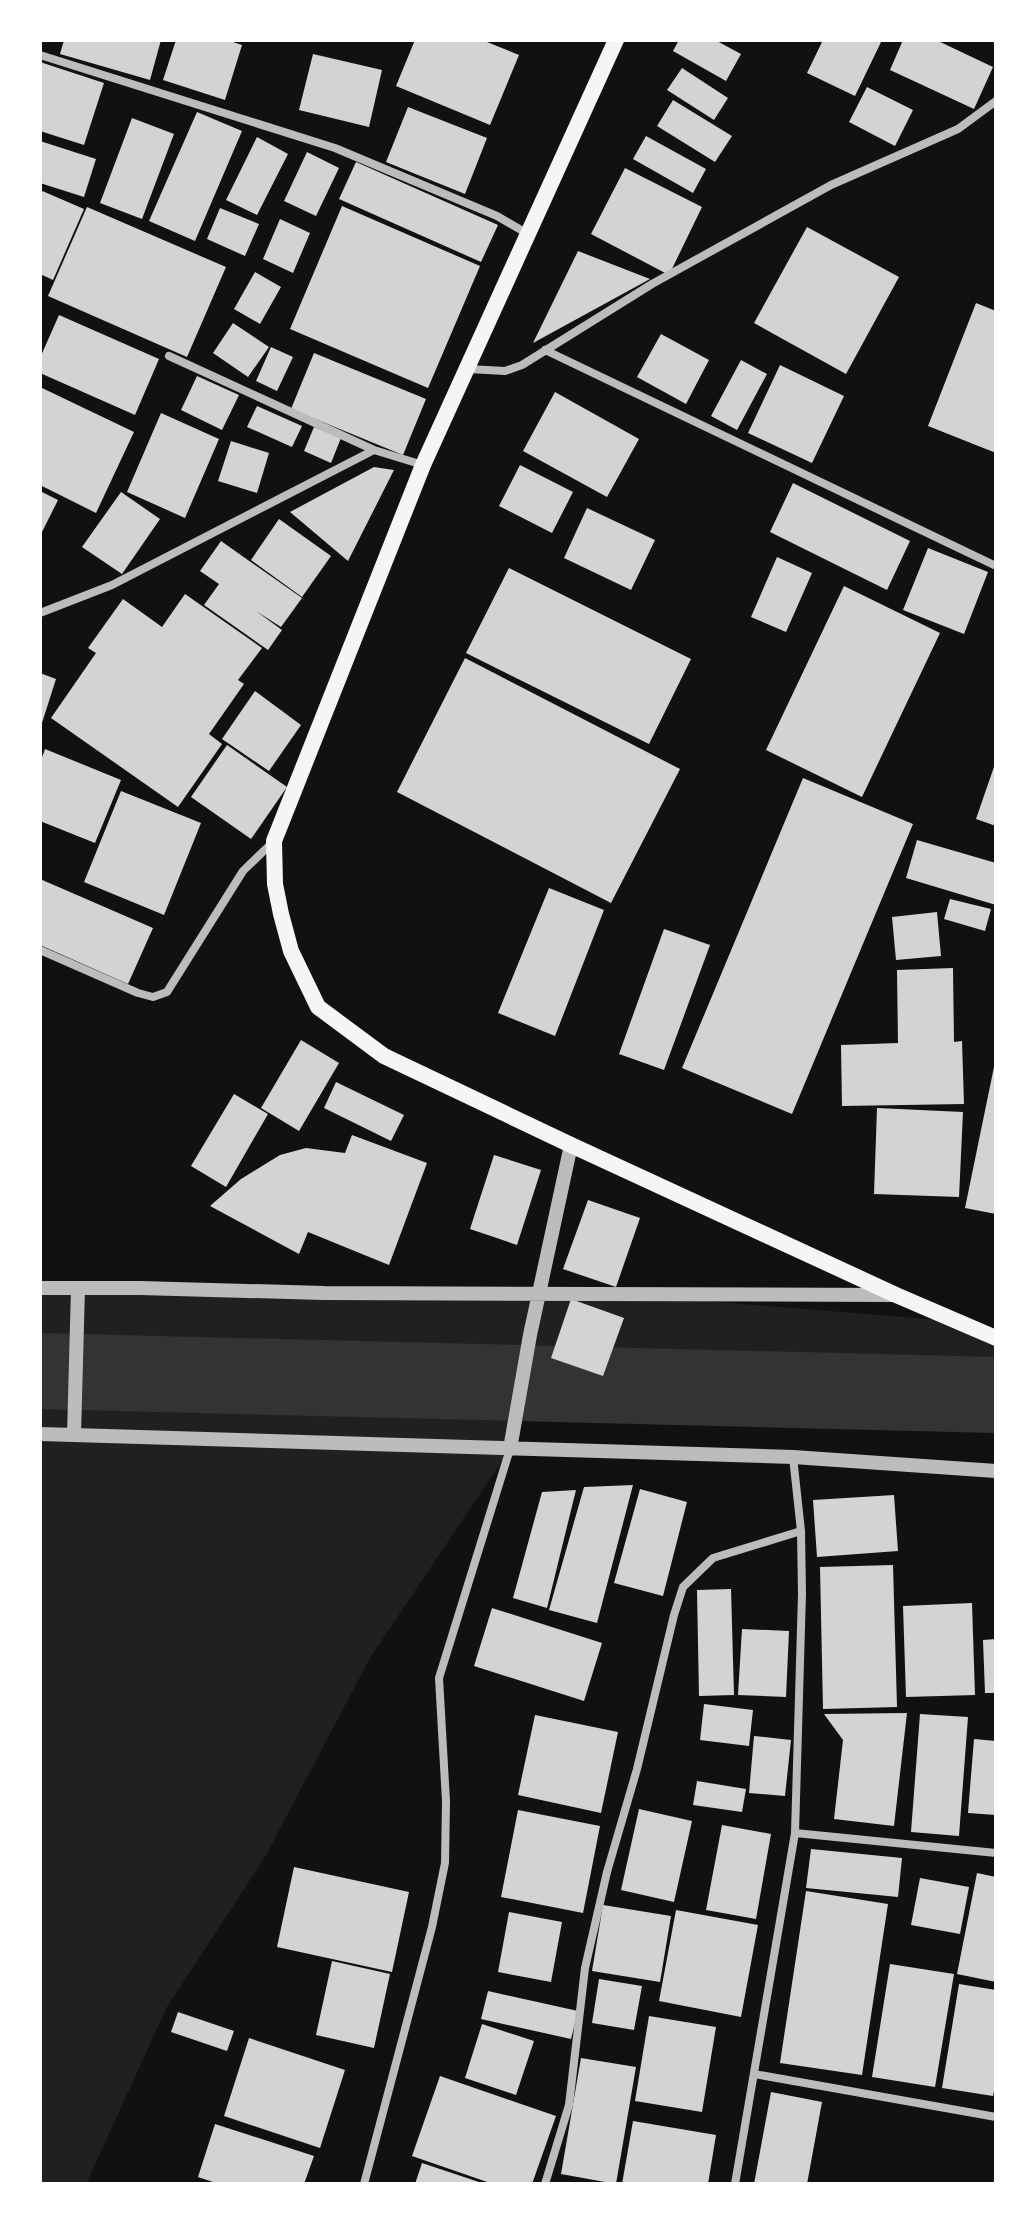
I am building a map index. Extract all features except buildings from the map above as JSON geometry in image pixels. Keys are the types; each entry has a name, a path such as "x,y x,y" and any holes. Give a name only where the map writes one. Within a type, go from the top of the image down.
{"main road":[{"path":"616,40 423,465 274,841 275,884 291,951 318,1007 384,1056 896,1295 996,1338"}],"street":[{"path":"40,55 335,148 497,216 529,234"},
{"path":"468,369 505,371 522,365 652,284 831,185 958,129 996,101"},
{"path":"545,350 996,566"},
{"path":"169,356 374,450 423,465"},
{"path":"40,613 112,585 374,450"},
{"path":"40,950 138,993 153,997 167,992 243,871 274,841"},
{"path":"364,2184 428,1942 445,1863 446,1801 439,1678 510,1449 530,1335 571,1145"},
{"path":"40,1288 324,1293 896,1295"},
{"path":"74,1435 78,1288"},
{"path":"40,1434 793,1457 996,1471"},
{"path":"735,2184 795,1833 802,1594 801,1531 793,1457"},
{"path":"545,2184 569,2105 585,1968 607,1872 637,1769 683,1587 713,1558 801,1531"},
{"path":"795,1833 996,1853"},
{"path":"754,2074 996,2117"}],"shaded area":[{"path":"40,1287 668,1298 952,1321 996,1340 996,1395 519,1386 510,1449 370,1658 265,1857 167,2007 86,2184 40,2184"}],"waterway":[{"path":"40,1371 996,1395"}]}
